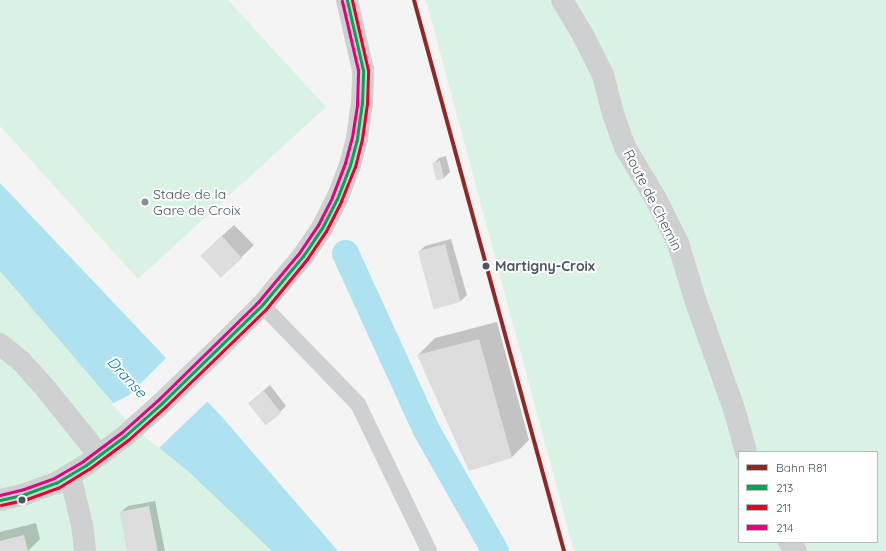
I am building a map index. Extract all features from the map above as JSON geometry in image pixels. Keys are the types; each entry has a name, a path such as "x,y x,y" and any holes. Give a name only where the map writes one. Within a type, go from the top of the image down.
{"street":[{"path":"0,500 41,489 70,475 125,436 200,366 262,305 303,256 322,228 337,199 350,165 357,138 362,104 363,70 347,0"},
{"name":"Route de Chemin","path":"562,0 584,37 603,75 613,114 626,149 656,199 678,244 695,299 735,412 746,451"},
{"path":"0,344 21,361 100,455"},
{"path":"70,475 82,525 84,551"},
{"path":"790,543 796,551"}],"lane":[{"path":"262,305 358,404 429,551"}],"green space":[{"name":"Stade de la Gare de Croix","path":"0,0 228,0 326,107 138,279 0,126"},
{"path":"426,0 886,0 886,551 574,551"},
{"path":"0,241 291,551 0,551"}],"water":[{"name":"Dranse","path":"0,183 222,417 338,551 272,551 189,472 134,427 0,271"}],"pier":[{"path":"168,356 209,400 159,448 133,428 112,404 129,395"}],"building":[{"path":"440,161 444,179 436,180 432,163"},
{"path":"222,236 242,258 221,278 200,255"},
{"path":"445,244 461,302 433,309 418,251"},
{"path":"479,339 512,458 469,471 417,355"},
{"path":"264,391 281,413 265,425 248,403"},
{"path":"149,506 158,551 127,551 120,512"},
{"path":"24,535 28,551 0,551 0,541"}],"waterway":[{"path":"345,253 425,428 495,551"}],"rail line":[{"name":"R81","path":"414,0 564,551"}],"transit line":[{"name":"213","path":"0,500 25,494 56,483 86,465 125,436 163,402 262,305 303,256 322,228 337,199 350,165 357,138 362,104 363,70 347,0"},
{"name":"211","path":"1,505 27,499 58,488 89,469 128,440 166,406 266,309 307,259 326,231 341,201 355,167 362,139 367,104 368,70 352,0"},
{"name":"214","path":"0,495 24,489 54,478 83,461 122,432 160,398 258,302 299,253 318,225 332,197 345,163 352,137 357,104 358,70 342,1"}],"place":[{"name":"Stade de la Gare de Croix","path":"145,202"},
{"name":"Martigny-Croix","path":"486,266"}]}
